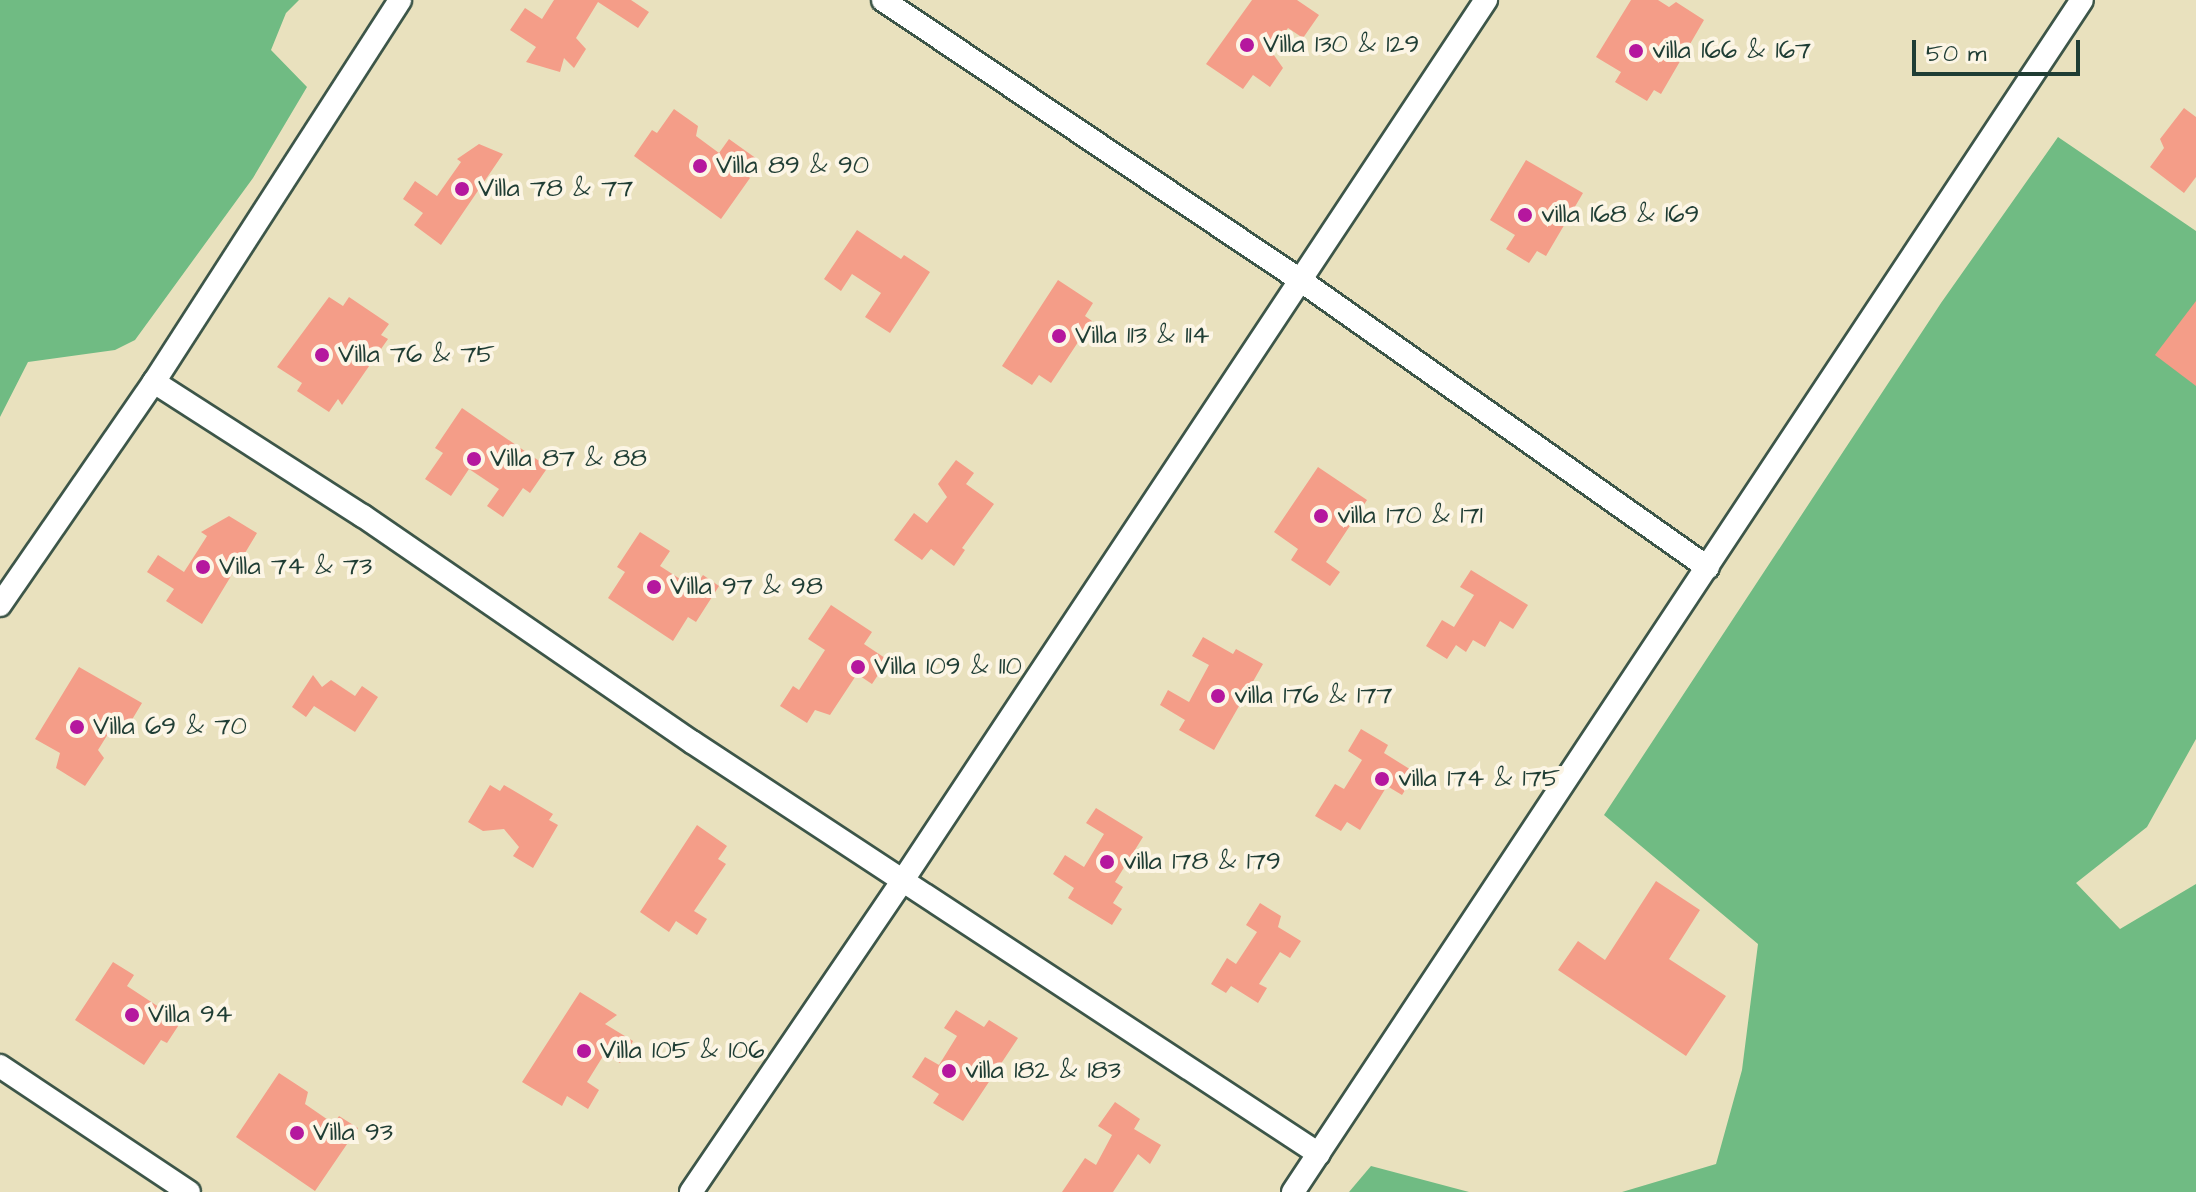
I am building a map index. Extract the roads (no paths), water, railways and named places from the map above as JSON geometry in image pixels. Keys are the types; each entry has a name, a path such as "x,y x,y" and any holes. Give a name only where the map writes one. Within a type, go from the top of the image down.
{"street":[{"path":"0,605 154,382 400,0"},
{"path":"883,0 1300,280 1708,568"},
{"path":"691,1192 903,880 1486,0"},
{"path":"1293,1192 2082,0"},
{"path":"154,382 363,516 692,742 1319,1154"},
{"path":"0,1066 189,1192"}],"place":[{"name":"Villa 130 & 129","path":"1247,45"},
{"name":"villa 166 & 167","path":"1636,51"},
{"name":"Villa 89 & 90","path":"700,166"},
{"name":"Villa 78 & 77","path":"462,189"},
{"name":"villa 168 & 169","path":"1525,215"},
{"name":"Villa 113 & 114","path":"1059,336"},
{"name":"Villa 76 & 75","path":"322,355"},
{"name":"Villa 87 & 88","path":"474,459"},
{"name":"villa 170 & 171","path":"1321,516"},
{"name":"Villa 74 & 73","path":"203,567"},
{"name":"Villa 97 & 98","path":"654,587"},
{"name":"Villa 109 & 110","path":"858,667"},
{"name":"villa 176 & 177","path":"1218,696"},
{"name":"Villa 69 & 70","path":"77,727"},
{"name":"villa 174 & 175","path":"1382,779"},
{"name":"villa 178 & 179","path":"1107,862"},
{"name":"Villa 94","path":"132,1015"},
{"name":"Villa 105 & 106","path":"584,1051"},
{"name":"villa 182 & 183","path":"949,1071"},
{"name":"Villa 93","path":"297,1133"}]}
